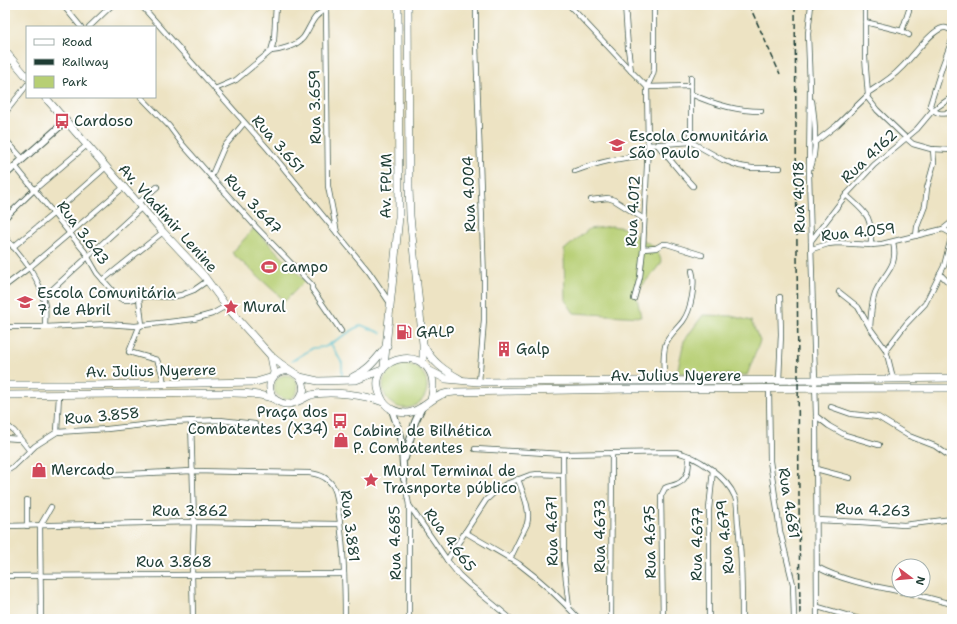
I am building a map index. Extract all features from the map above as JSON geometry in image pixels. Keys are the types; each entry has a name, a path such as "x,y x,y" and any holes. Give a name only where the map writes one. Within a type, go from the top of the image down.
{"main road":[{"name":"Av. FPLM","path":"383,368 387,346 399,217 398,5"},
{"name":"Av. FPLM","path":"408,5 410,216 423,344 423,364"},
{"path":"5,51 26,76"},
{"name":"Av. Vladimir Lenine","path":"46,98 271,356 291,370"},
{"path":"399,130 408,129"},
{"path":"423,344 428,353 441,368 465,381"},
{"path":"337,381 352,377 366,370 387,346"},
{"path":"271,356 274,372 270,391 274,399"},
{"name":"Av. Julius Nyerere","path":"300,377 318,381 356,380 383,368 398,359 407,357 415,359 430,371 446,379 479,382 952,378"},
{"name":"Av. Julius Nyerere","path":"383,368 379,375 378,388 384,402 392,410"},
{"path":"291,370 300,377 304,390 297,401"},
{"name":"Av. Julius Nyerere","path":"5,385 256,382 273,376 281,371 291,370"},
{"path":"392,410 401,413 409,413 416,411 431,400 434,386 430,371"},
{"name":"Av. Julius Nyerere","path":"431,400 440,395 454,392 952,388"},
{"name":"Av. Julius Nyerere","path":"5,395 230,393 256,394 274,399 283,404 288,404 312,395 346,394 360,395 384,402"}],"street":[{"path":"63,5 80,26"},
{"path":"90,26 112,5"},
{"name":"Rua 3.651","path":"141,5 268,149 368,272 391,304"},
{"path":"271,51 275,32 276,5"},
{"name":"Rua 4.004","path":"476,5 484,279 484,320 479,382"},
{"path":"569,5 647,87 691,86"},
{"path":"625,5 631,71"},
{"name":"Rua 4.012","path":"634,299 640,277 643,249 648,155 647,87 654,69 654,5"},
{"name":"Rua 4.018","path":"811,5 808,34 810,87 809,173 816,416 817,619"},
{"path":"814,143 837,125 867,97 869,92 866,58 865,5"},
{"path":"215,89 236,80 271,51 278,50 298,42 304,36 317,15 326,7"},
{"name":"Rua 3.659","path":"326,7 328,186 337,233"},
{"path":"902,31 909,10"},
{"path":"865,22 902,31 909,35"},
{"path":"869,92 901,69 927,39 942,28 952,31"},
{"path":"952,40 930,103 933,110 940,114 952,113"},
{"path":"5,67 12,58"},
{"path":"691,77 692,142"},
{"path":"5,113 26,86"},
{"path":"809,173 813,162 815,128 810,87"},
{"path":"691,94 738,109 761,111"},
{"path":"867,97 877,110 913,144 933,149 952,150"},
{"name":"Rua 4.162","path":"812,241 846,195 874,165 917,129 933,110 952,97"},
{"name":"Rua 3.647","path":"142,98 170,126 211,177 256,227 312,284 312,289 341,331"},
{"path":"5,175 66,121"},
{"path":"211,177 224,146 244,123"},
{"path":"5,139 23,159"},
{"path":"648,145 692,142 723,160 739,166 752,168 780,168"},
{"path":"658,144 693,186"},
{"path":"5,218 34,190 87,145"},
{"path":"916,236 916,227 925,206 927,188 934,163 933,149"},
{"path":"575,171 614,159 648,155"},
{"name":"Rua 3.643","path":"15,166 88,257 97,273 118,297 123,300 148,296 170,297 181,295 194,290 207,281"},
{"path":"13,247 106,167"},
{"path":"43,298 88,257 158,187"},
{"path":"5,286 30,267 124,188"},
{"path":"846,195 863,211 870,221 871,245"},
{"path":"591,200 608,198 614,200 644,219"},
{"path":"886,350 906,324 925,304 944,266 952,234 943,229 952,222"},
{"name":"Rua 4.059","path":"812,249 837,243 871,245 893,242 943,229"},
{"path":"103,280 162,232"},
{"path":"5,237 30,267 41,289 45,306 45,327"},
{"path":"870,328 874,295 895,259 893,242"},
{"path":"643,249 656,248 663,244 667,244 702,255"},
{"path":"664,380 665,348 669,338 684,320 689,309 694,284 692,271"},
{"path":"940,274 952,286"},
{"path":"839,292 858,307 870,328 886,350 893,378"},
{"path":"779,380 781,334 780,297"},
{"path":"139,298 142,325 139,327 129,352 157,360 162,372 164,384"},
{"path":"5,327 106,324 132,326 194,319 212,314 226,306"},
{"name":"Rua 4.681","path":"769,389 770,461 780,531 793,584 794,619"},
{"path":"57,432 59,395"},
{"name":"Rua 4.685","path":"404,468 410,437 422,407"},
{"path":"831,407 851,414 878,417 909,436 935,446 952,458"},
{"name":"Rua 4.685","path":"392,410 401,436 404,479 409,505 409,619"},
{"path":"816,416 845,434 879,445"},
{"name":"Rua 3.858","path":"5,472 13,467 30,450 57,432 191,421 231,420 255,424"},
{"path":"191,421 194,522 192,574 194,619"},
{"path":"5,424 14,431 19,439 30,450"},
{"path":"5,438 19,439"},
{"name":"Rua 4.679","path":"475,449 562,454 676,452 689,456 713,470 723,479 735,498 741,550 742,619"},
{"name":"Rua 4.673","path":"611,619 612,453"},
{"name":"Rua 4.671","path":"562,454 564,562 569,608"},
{"name":"Rua 4.675","path":"663,619 661,496 665,488 678,484 684,480 688,473 689,456"},
{"path":"816,469 850,478"},
{"name":"Rua 4.677","path":"709,619 709,509 713,470"},
{"name":"Rua 3.881","path":"105,474 192,471 309,473 322,476 329,480 334,488 337,499 340,524 344,574 345,619"},
{"path":"447,560 491,494 506,484 518,479 538,474 562,475"},
{"path":"510,559 527,524 528,518 527,506 518,479"},
{"path":"27,500 27,526"},
{"name":"Rua 4.665","path":"409,505 447,560 470,585 511,619"},
{"path":"41,619 40,526 51,507"},
{"name":"Rua 4.263","path":"817,520 904,525 952,519"},
{"name":"Rua 3.862","path":"5,526 194,522 340,524"},
{"path":"465,532 510,559 536,578 579,619"},
{"path":"817,566 833,574 856,582 925,596 952,604"},
{"name":"Rua 3.868","path":"5,576 344,574"},
{"path":"818,607 859,619"},
{"path":"950,619 952,609"},
{"path":"406,619 409,612"}],"green space":[{"path":"612,226 624,228 656,248 662,262 636,293 641,317 574,313 565,300 564,250 589,229"},
{"name":"campo","path":"254,228 305,281 285,301 232,253"},
{"path":"703,315 731,316 751,321 760,341 747,375 677,373 684,341"},
{"path":"405,364 417,368 423,374 427,386 423,398 417,404 405,408 393,404 387,398 383,386 387,374 393,368"},
{"path":"286,375 294,379 298,387 294,395 286,399 278,395 274,387 278,379"}],"waterway":[{"path":"292,361 313,348 325,347 361,325 381,333"},
{"path":"331,344 342,363 342,376"}],"railway":[{"path":"749,5 780,74"},
{"path":"795,5 800,619"}],"place":[{"name":"Cardoso","path":"62,121"},
{"name":"Escola Comunitária São Paulo","path":"617,145"},
{"name":"campo","path":"269,267"},
{"name":"Escola Comunitária 7 de Abril","path":"25,302"},
{"name":"Mural","path":"231,307"},
{"name":"GALP","path":"404,332"},
{"name":"Galp","path":"504,349"},
{"name":"Praça dos Combatentes (X34)","path":"340,421"},
{"name":"Cabine de Bilhética P. Combatentes","path":"341,440"},
{"name":"Mercado","path":"39,470"},
{"name":"Mural Terminal de Trasnporte público","path":"371,480"}]}
